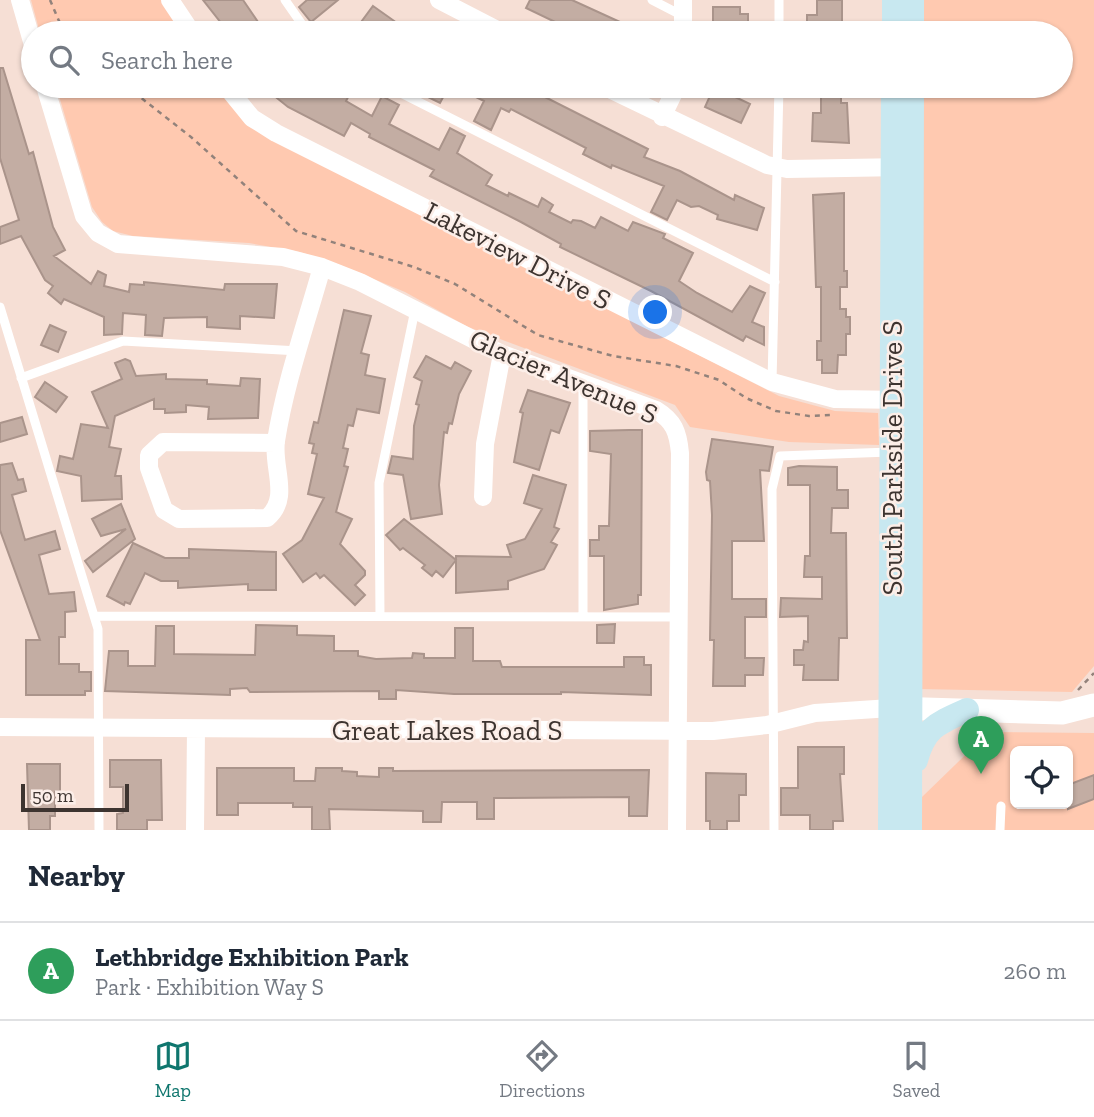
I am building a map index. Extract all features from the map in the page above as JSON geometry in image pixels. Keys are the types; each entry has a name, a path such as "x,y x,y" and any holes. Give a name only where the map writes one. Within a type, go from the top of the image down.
{"main road":[{"path":"894,0 894,21"},
{"path":"912,0 912,21"},
{"name":"South Parkside Drive S","path":"890,830 901,708 902,167 894,98"},
{"name":"South Parkside Drive S","path":"902,167 911,98"},
{"name":"South Parkside Drive S","path":"901,400 891,452 901,708 910,781 910,830"},
{"path":"910,781 926,733 933,726 967,710"}],"street":[{"path":"20,0 26,21"},
{"path":"170,0 184,21"},
{"path":"439,0 480,21"},
{"name":"Glacier Avenue S","path":"49,98 84,216 98,233 118,244 283,257 321,267 360,282 502,354 656,410 669,418 678,433 677,830"},
{"name":"Lakeview Drive S","path":"236,98 252,118 276,133 772,382 813,396 901,400"},
{"path":"626,98 767,165 902,167"},
{"path":"662,117 671,98"},
{"path":"276,443 163,442 149,456 149,468 164,510 179,519 267,517 281,499 276,443 321,267"},
{"path":"483,498 485,444 502,354"},
{"path":"901,708 1062,713 1084,700"},
{"name":"Great Lakes Road S","path":"0,727 739,730 815,713 901,708"},
{"path":"195,830 196,729"}],"lane":[{"path":"285,0 300,21"},
{"path":"652,0 683,16"},
{"path":"779,0 779,21"},
{"path":"411,98 775,282"},
{"path":"772,382 779,98"},
{"path":"0,307 98,629 99,830"},
{"path":"380,616 379,483 415,310"},
{"path":"21,378 123,341 299,351"},
{"path":"583,383 583,616"},
{"path":"774,830 772,489 780,456 891,452"},
{"path":"94,616 679,617"},
{"path":"1000,830 1001,806"}],"path":[{"path":"50,0 59,21"},
{"path":"142,98 191,137 296,231 415,267 455,284 538,335 613,356 676,366 719,380 746,398 776,411 808,415 834,414"},
{"path":"1084,700 1094,673"}],"shaded area":[{"path":"31,0 162,0 177,21 37,21"},
{"path":"924,0 1094,0 1094,666 1072,692 919,689 923,98 1073,98 1073,21 923,21"},
{"path":"60,98 234,98 279,141 779,396 835,411 878,413 879,445 789,442 690,427 675,405 468,327 405,292 340,265 300,252 249,243 133,236 113,231 102,222 92,207"},
{"path":"989,732 1094,733 1094,830 922,830 922,797"}],"building":[{"path":"203,0 243,0 257,21 220,21"},
{"path":"307,0 338,0 312,21 299,7"},
{"path":"530,0 572,0 618,21 553,21 526,8"},
{"path":"817,0 842,0 842,21 807,21 807,15 817,15"},
{"path":"373,6 394,21 362,21"},
{"path":"713,7 740,7 740,14 748,14 748,21 713,21"},
{"path":"0,68 3,68 29,154 33,152 53,227 65,250 54,256 91,284 98,271 106,275 104,286 129,292 130,284 144,285 144,282 224,290 225,284 277,284 274,318 240,316 240,329 207,327 207,317 164,318 162,336 145,335 146,315 123,313 122,334 104,335 104,317 64,299 61,304 48,293 53,286 45,280 21,236 0,244 0,227 19,220 0,158"},
{"path":"277,98 348,98 346,101 372,116 381,98 386,98 399,105 389,124 439,150 450,128 465,136 457,153 492,175 486,185 508,196 509,193 538,207 542,198 553,205 549,212 571,223 573,220 581,221 595,228 601,217 628,231 633,222 665,234 663,238 693,253 679,281 697,293 732,312 750,286 765,293 752,322 764,327 764,345 746,336 743,341 651,291 560,247 561,244 521,222 430,176 434,170 369,137 370,134 351,123 344,136 288,107"},
{"path":"430,98 443,98 440,103"},
{"path":"478,98 547,98 648,149 644,157 680,171 734,200 735,195 764,208 757,230 717,219 718,215 677,200 667,220 651,212 664,186 612,165 611,168 583,154 586,148 511,109 509,112 501,108 491,130 474,121 484,101"},
{"path":"709,98 737,98 750,104 741,123 705,107"},
{"path":"821,98 841,98 841,103 847,103 849,143 812,141 813,113 821,113"},
{"path":"844,193 844,271 847,271 847,287 840,287 840,309 846,309 846,317 850,317 850,334 846,334 846,355 838,355 837,373 822,373 822,360 817,360 817,341 821,341 821,287 816,287 813,195"},
{"path":"344,310 371,316 361,353 369,355 365,375 385,379 379,413 357,409 353,426 348,425 343,448 348,449 344,466 348,467 336,512 352,519 340,544 365,571 365,575 355,585 365,595 355,605 324,575 320,578 316,573 303,582 283,554 302,540 324,498 308,494 317,454 312,453 314,444 309,443 314,422 318,423"},
{"path":"50,325 66,332 58,352 41,345"},
{"path":"426,356 451,369 455,362 471,371 459,394 452,424 449,423 447,433 444,432 439,485 442,514 411,519 403,475 388,473 392,456 413,459 414,426 419,405 416,404 422,381 414,377"},
{"path":"125,359 130,361 136,376 166,374 166,379 207,380 207,384 240,386 241,378 260,379 258,418 208,419 209,407 186,405 186,412 165,413 165,409 154,409 154,399 115,416 109,447 121,449 115,476 121,476 122,499 82,501 81,476 57,471 60,456 73,459 81,424 108,428 92,392 122,379 115,363"},
{"path":"45,382 67,397 56,412 35,397"},
{"path":"528,390 570,403 559,433 551,430 539,470 514,462 523,413 520,412"},
{"path":"22,417 27,434 0,442 0,423"},
{"path":"642,430 641,595 638,595 638,604 604,610 604,556 590,556 590,540 599,540 599,526 609,526 611,454 590,451 590,431"},
{"path":"712,439 773,447 769,471 760,470 764,541 732,541 732,599 766,599 766,617 745,617 745,658 764,658 763,675 745,675 745,686 713,686 714,640 710,640 712,515 710,481 707,480 706,472"},
{"path":"12,463 18,480 23,479 26,491 12,495 25,540 55,531 60,549 39,555 49,594 74,592 76,611 65,612 65,637 59,637 59,664 79,664 79,672 91,672 91,691 85,691 85,695 26,695 26,640 40,640 0,530 0,465"},
{"path":"837,467 837,490 848,490 848,508 832,508 831,533 846,533 847,638 839,638 838,680 803,680 804,665 794,665 794,650 803,650 804,641 808,642 808,616 780,617 781,598 822,599 822,577 804,577 805,556 810,556 810,485 788,485 788,468"},
{"path":"533,475 566,485 554,527 559,529 551,542 557,545 544,569 508,581 508,589 456,593 456,556 511,557 507,545 525,539 542,509 524,503"},
{"path":"121,504 135,539 93,572 85,561 126,529 101,536 92,519"},
{"path":"404,519 456,560 443,577 436,571 432,576 422,568 425,565 403,548 400,550 386,535"},
{"path":"133,543 165,558 189,558 189,549 276,552 276,590 248,590 248,584 178,588 178,581 161,581 145,573 130,604 125,602 124,605 107,596"},
{"path":"615,624 614,643 597,643 597,625"},
{"path":"256,625 297,626 297,635 334,636 334,651 358,651 358,656 376,659 412,658 413,653 424,654 424,658 455,658 455,628 473,628 473,661 500,661 502,667 624,667 624,657 644,657 644,665 651,665 651,695 561,692 454,694 396,690 396,699 379,699 379,691 250,692 247,688 230,689 230,695 105,691 109,651 128,651 128,666 155,666 156,626 174,626 174,654 255,655"},
{"path":"798,747 844,747 844,774 840,774 843,821 833,821 833,830 810,830 810,815 781,815 781,788 798,788"},
{"path":"110,760 161,760 162,820 147,820 147,830 117,830 117,814 123,813 123,787 110,787"},
{"path":"27,764 60,764 60,791 55,792 55,816 50,816 50,830 29,830"},
{"path":"217,768 294,768 294,781 315,781 316,768 342,768 342,771 357,772 357,776 379,777 379,768 393,768 393,771 649,770 647,816 629,816 629,797 494,798 494,819 477,819 477,802 442,802 441,822 423,822 423,811 329,809 330,830 312,830 312,807 293,807 293,803 238,803 238,815 217,815"},
{"path":"706,773 746,774 746,795 739,795 739,821 727,821 727,830 710,830 710,821 706,821"},
{"path":"1094,775 1094,799 1073,807 1073,783"}],"place":[{"name":"Lethbridge Exhibition Park","path":"981,774"}]}
